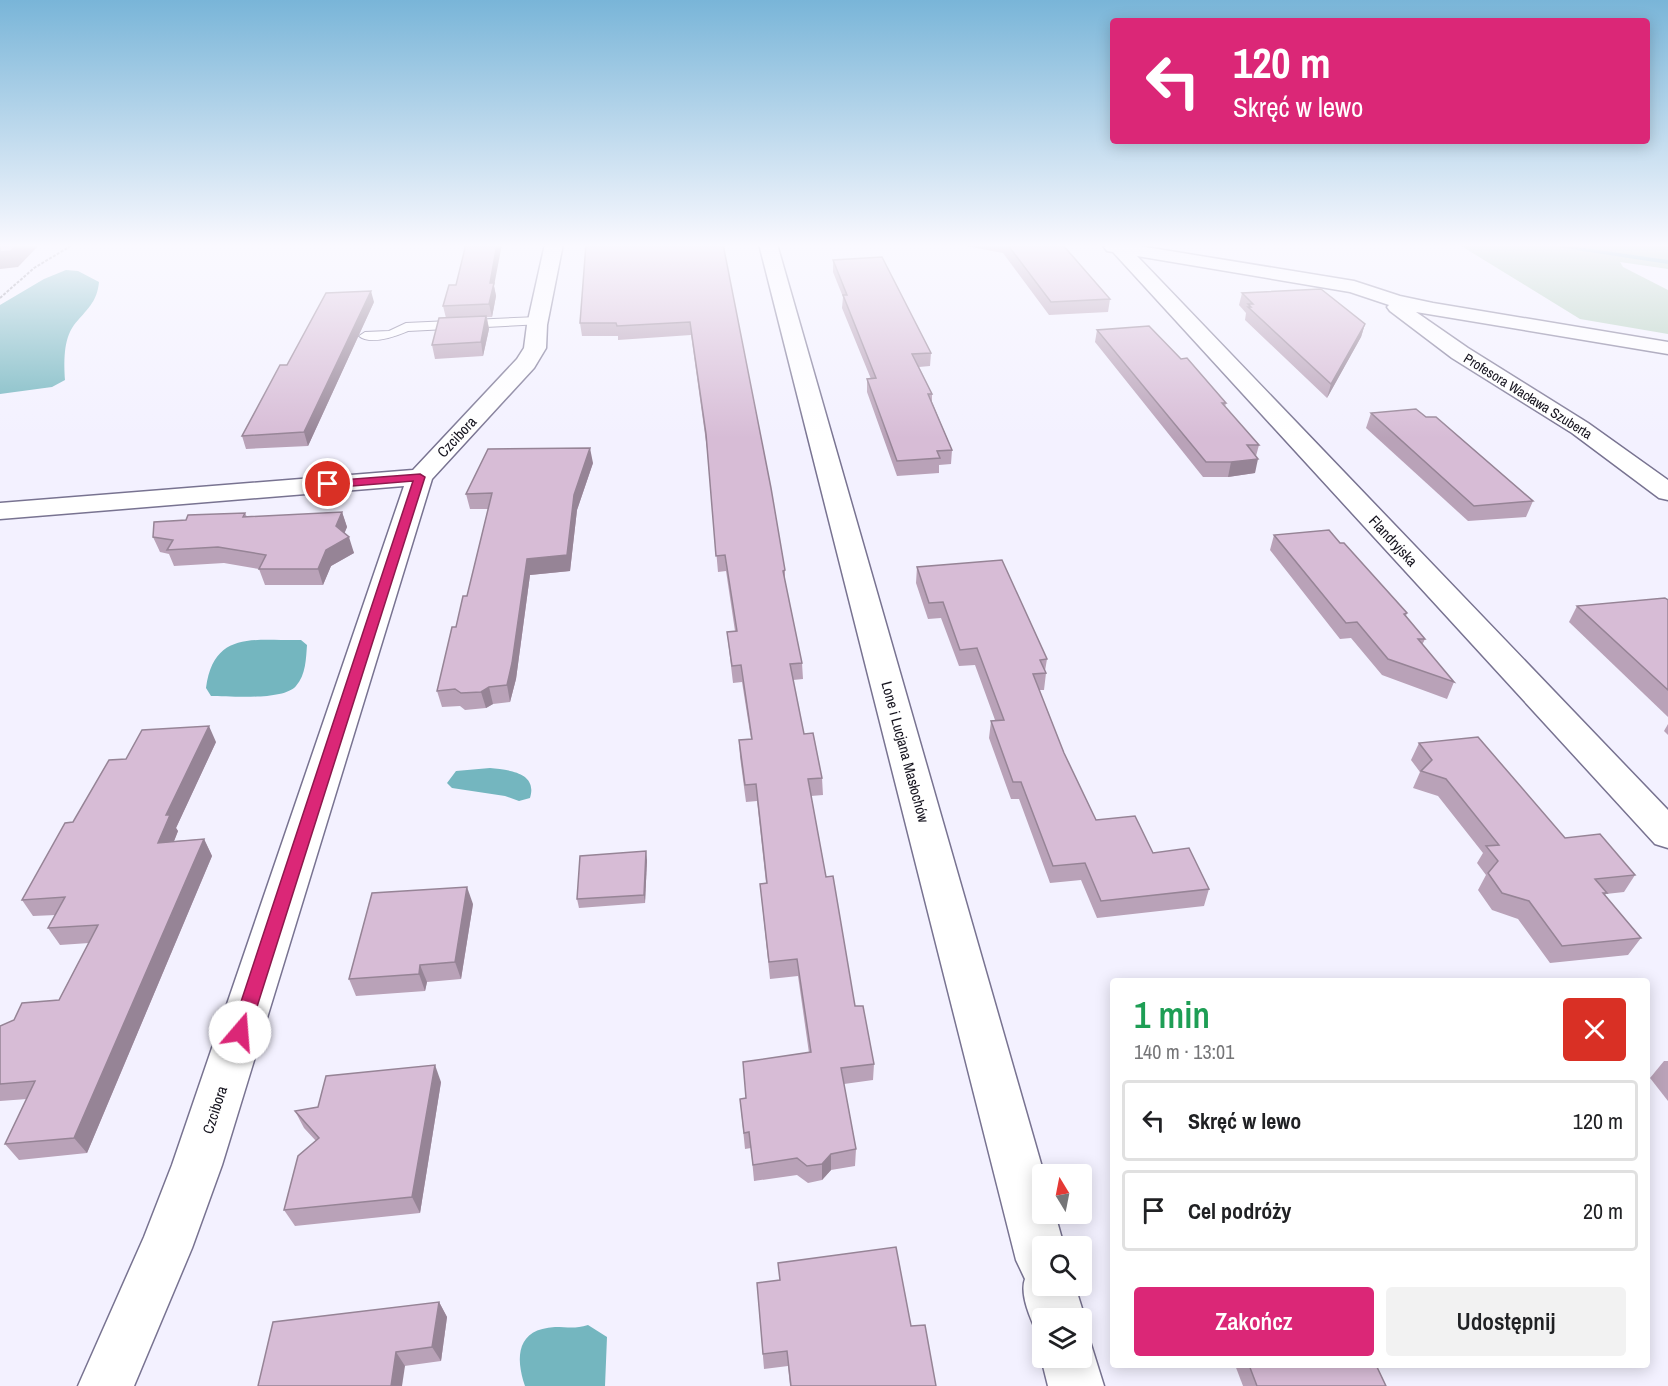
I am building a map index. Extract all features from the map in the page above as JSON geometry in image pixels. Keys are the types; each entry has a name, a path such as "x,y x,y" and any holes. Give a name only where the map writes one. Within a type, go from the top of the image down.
{"street":[{"name":"Czcibora","path":"106,1386 166,1248 197,1165 420,477 526,363 535,348 541,309"},
{"name":"Lone i Lucjana Masłochów","path":"785,309 1036,1236"},
{"name":"Flandryjska","path":"1168,309 1668,834"},
{"name":"Profesora Wacława Szuberta","path":"1399,309 1460,353 1580,428 1668,492"},
{"path":"1438,309 1668,348"},
{"path":"0,512 420,477"},
{"path":"1072,1368 1076,1386"}],"lane":[{"path":"365,336 391,334 406,327 538,321"}],"green space":[{"path":"1563,309 1668,309 1668,334 1580,319"}],"water":[{"path":"0,309 88,309 70,331 66,345 65,380 52,387 0,394"},
{"path":"252,640 301,640 307,645 305,666 299,682 289,691 256,697 211,696 206,688 210,669 218,656 227,648"},
{"path":"490,768 513,772 526,778 530,783 530,798 519,801 505,796 452,788 447,783 456,771"},
{"path":"588,1325 607,1337 605,1386 525,1386 520,1355 526,1339 542,1329"}],"building":[{"path":"318,309 363,309 304,432 242,436 280,365 287,365"},
{"path":"581,309 736,309 802,663 790,664 804,734 813,733 822,778 808,779 826,877 833,876 855,1006 863,1006 874,1064 841,1068 856,1149 831,1154 822,1164 807,1166 797,1158 753,1165 749,1132 744,1133 740,1099 746,1098 743,1062 811,1052 797,959 769,962 760,884 767,883 756,784 745,785 739,740 752,739 741,665 732,666 727,632 737,631 725,555 716,556 706,434 690,322 617,326 616,323 580,323"},
{"path":"848,309 908,309 931,353 912,354 932,394 928,394 952,450 937,451 940,458 897,461 867,379 876,378"},
{"path":"1250,309 1346,309 1365,324 1331,384"},
{"path":"486,316 481,342 432,345 439,318"},
{"path":"1149,326 1181,359 1187,358 1226,403 1222,403 1259,445 1247,445 1258,459 1206,462 1097,330"},
{"path":"1416,409 1426,417 1436,417 1533,501 1474,506 1371,413"},
{"path":"590,448 574,495 567,555 527,559 507,685 489,687 481,692 461,693 455,689 437,691 452,627 456,627 463,596 467,596 492,493 466,494 488,449"},
{"path":"342,512 336,526 349,537 326,550 318,569 259,569 266,555 218,547 167,550 173,540 153,537 154,522 186,520 188,515 245,513 243,517"},
{"path":"1329,530 1340,543 1344,543 1407,613 1404,614 1425,639 1418,639 1454,682 1388,659 1357,622 1346,623 1274,535"},
{"path":"1002,560 1047,659 1040,660 1046,673 1033,674 1064,753 1096,820 1135,816 1153,853 1189,848 1209,889 1101,901 1085,863 1053,866 1021,782 1013,782 991,721 1004,720 977,648 960,650 943,602 929,603 917,567"},
{"path":"1665,598 1668,600 1668,690 1577,606"},
{"path":"209,726 166,815 170,815 158,843 204,839 74,1138 5,1144 35,1081 0,1084 0,1026 14,1020 22,1003 59,1000 98,925 48,928 65,897 22,900 65,823 73,822 109,760 126,759 142,730"},
{"path":"1478,737 1565,838 1600,834 1635,875 1595,879 1607,893 1603,893 1641,938 1562,946 1529,901 1502,893 1488,873 1498,861 1486,846 1499,845 1446,779 1421,771 1432,760 1419,743"},
{"path":"646,851 644,895 577,899 580,856"},
{"path":"467,887 455,962 420,965 419,974 349,979 372,893"},
{"path":"435,1065 412,1197 284,1210 298,1156 319,1138 295,1111 318,1107 326,1076"},
{"path":"896,1247 911,1326 925,1325 936,1386 791,1386 787,1351 763,1354 757,1283 780,1280 778,1263"},
{"path":"439,1302 432,1347 396,1352 391,1386 258,1386 273,1322"},
{"path":"1250,1368 1377,1368 1386,1386 1257,1386"}],"route":[{"path":"240,1032 420,477 328,484"}]}
